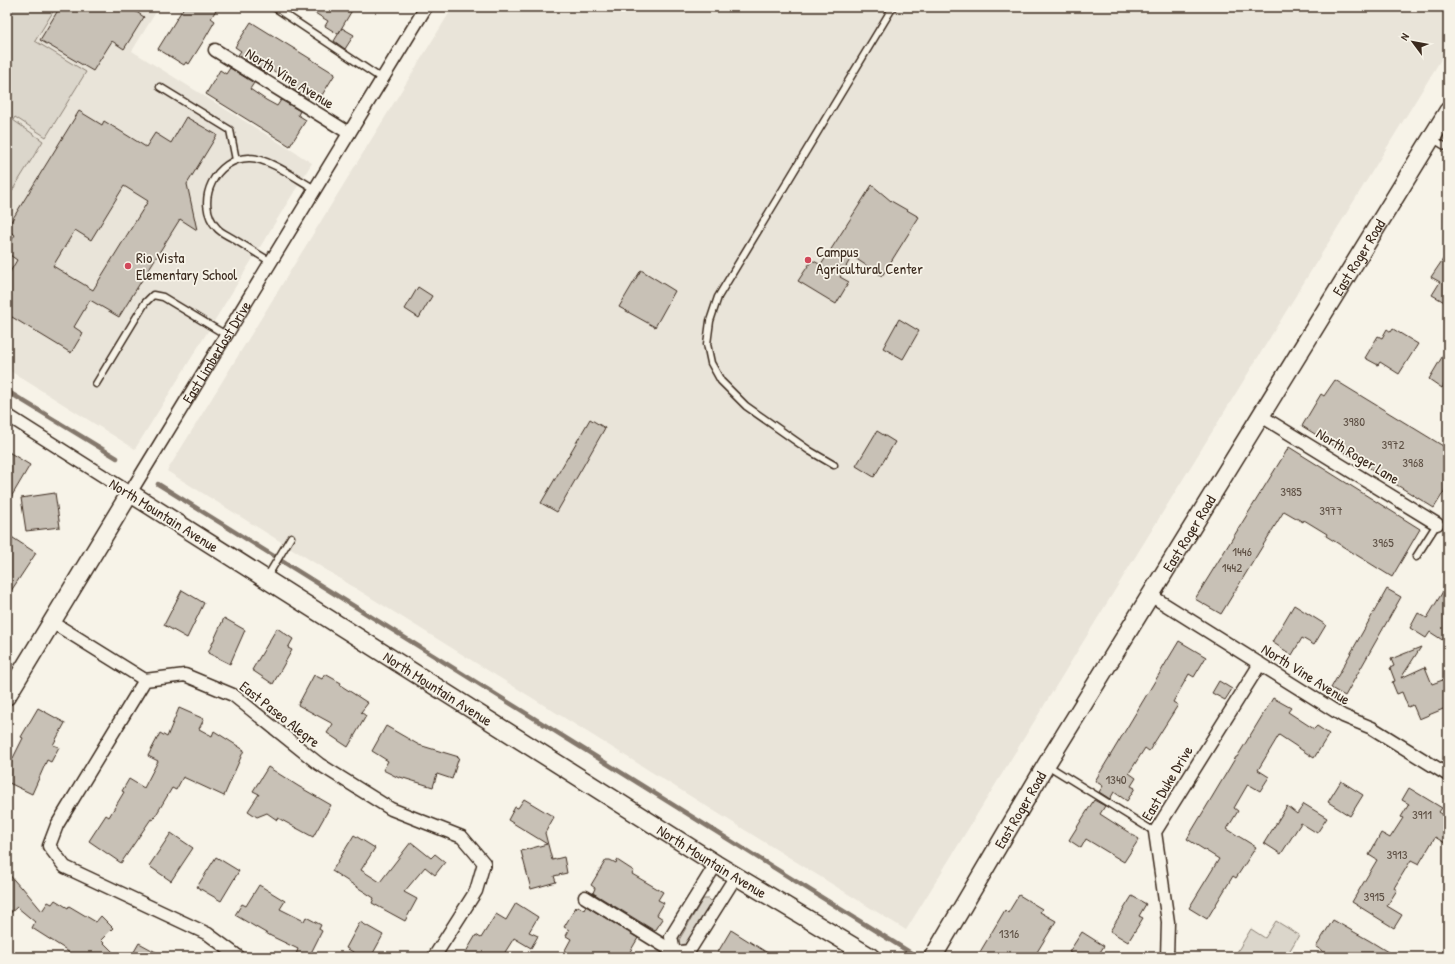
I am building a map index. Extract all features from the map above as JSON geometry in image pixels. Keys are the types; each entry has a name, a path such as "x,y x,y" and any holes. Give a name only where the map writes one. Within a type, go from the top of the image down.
{"street":[{"name":"East Limberlost Drive","path":"7,696 426,7"},
{"name":"North Vine Avenue","path":"215,50 349,133"},
{"name":"East Roger Road","path":"933,957 1046,765 1448,111"},
{"name":"North Mountain Avenue","path":"7,415 130,493 270,572 716,864 871,957"},
{"name":"North Roger Lane","path":"1261,416 1437,524"},
{"name":"North Vine Avenue","path":"1150,595 1343,716 1372,728 1448,776"},
{"path":"52,622 145,680 57,825 49,846 66,867 208,934 239,957"},
{"name":"East Duke Drive","path":"1167,957 1168,922 1155,832 1260,664"},
{"name":"East Paseo Alegre","path":"145,680 185,675 233,694 319,764 384,805 462,837 484,863 476,891 434,957"},
{"path":"674,955 671,937 716,864"},
{"path":"585,897 674,955 689,951 736,876"}],"lane":[{"path":"274,7 382,78"},
{"path":"834,465 746,406 721,381 711,363 707,344 710,321 718,297 892,7"},
{"path":"160,87 230,130 236,160"},
{"path":"1432,138 1448,148"},
{"path":"271,262 217,229 210,217 207,203 208,189 214,177 224,166 236,160 250,158 263,160 315,189"},
{"path":"96,384 145,303 152,295 162,297 226,335"},
{"path":"1416,557 1437,524"},
{"path":"270,572 291,537"},
{"path":"1046,765 1155,832"}],"shaded area":[{"name":"Rio Vista Elementary School","path":"7,7 159,7 132,51 312,163 135,449 7,369"},
{"path":"7,7 56,7 35,41 86,72 46,137 15,117 13,120 43,141 7,199"},
{"name":"Campus Agricultural Center","path":"453,7 1448,7 1448,48 906,930 167,471"},
{"path":"703,899 709,899 712,902 688,944 684,946 679,945 679,940"},
{"path":"1276,921 1299,935 1286,957 1234,957 1251,929 1265,938"}],"building":[{"path":"60,7 129,7 144,17 124,49 112,41 93,71 40,40"},
{"path":"184,7 218,7 211,18 215,21 204,40 189,64 186,62 184,65 158,49"},
{"path":"305,7 354,7 338,34 325,26 328,21"},
{"path":"251,22 335,74 319,100 310,94 308,99 289,87 292,82 265,66 262,70 238,55 241,51 235,47"},
{"path":"342,28 354,35 345,49 334,41"},
{"path":"230,68 254,83 250,89 266,100 277,106 281,100 300,111 298,115 306,120 290,146 206,94 220,70 226,74"},
{"path":"79,111 102,125 104,121 146,147 155,133 171,143 186,117 217,135 187,184 197,230 180,219 119,317 90,300 74,327 83,333 71,353 7,314 7,277 17,260 7,253 7,247 15,235 7,230","holes":["124,186 148,201 93,290 53,266 75,230 91,240"]},
{"path":"872,185 891,201 919,217 882,276 852,256 840,277 849,282 836,304 798,281 812,260 821,265"},
{"path":"1448,252 1448,304 1432,295 1440,282 1431,277"},
{"path":"641,270 675,291 655,327 619,307"},
{"path":"418,287 432,296 419,318 405,309"},
{"path":"899,319 919,331 903,359 883,348"},
{"path":"1387,329 1391,332 1393,329 1418,344 1399,374 1380,362 1378,365 1365,358 1378,336 1382,338"},
{"path":"1448,347 1448,378 1442,388 1429,379"},
{"path":"1335,380 1448,449 1448,485 1434,508 1302,426 1321,394 1324,396"},
{"path":"590,419 605,428 557,512 541,503"},
{"path":"877,431 895,442 874,477 856,466"},
{"path":"1289,447 1420,529 1392,577 1326,536 1327,534 1304,520 1303,522 1284,511 1221,614 1195,599"},
{"path":"7,451 30,465 7,504"},
{"path":"55,493 60,527 26,531 21,498"},
{"path":"7,534 36,553 7,597"},
{"path":"1448,583 1448,634 1444,641 1430,632 1426,638 1410,628 1418,613 1427,618"},
{"path":"1387,589 1401,597 1345,696 1331,688"},
{"path":"182,590 204,603 187,638 164,625"},
{"path":"1294,605 1326,625 1314,645 1302,638 1292,655 1272,642"},
{"path":"224,618 245,630 230,664 208,653"},
{"path":"277,628 293,639 288,648 292,650 273,684 252,670"},
{"path":"1179,641 1206,657 1194,677 1189,674 1173,702 1178,705 1149,751 1145,748 1129,773 1136,778 1131,786 1135,788 1127,801 1114,792 1110,799 1099,792 1103,786 1095,781"},
{"path":"1421,647 1401,678 1425,667 1432,684 1448,678 1448,707 1419,719 1413,705 1408,707 1402,692 1397,694 1392,682 1395,681 1390,668 1394,666 1391,659"},
{"path":"325,674 341,683 340,685 368,703 361,712 366,716 348,747 327,733 333,724 298,705 314,675 322,679"},
{"path":"1219,681 1232,689 1225,700 1212,693"},
{"path":"1273,698 1291,708 1288,712 1314,729 1317,726 1329,734 1314,758 1279,735 1258,770 1269,777 1260,791 1248,784 1234,808 1238,811 1227,829 1256,847 1236,878 1233,876 1207,919 1189,908 1219,859 1187,839"},
{"path":"38,708 65,723 53,745 59,747 51,762 47,760 32,794 7,782 7,770 23,738 21,737"},
{"path":"179,708 204,719 199,729 212,736 214,731 244,750 224,796 183,777 176,790 172,788 153,820 151,819 121,863 89,841 106,815 109,817 124,792 122,791 129,779 144,788 158,761 148,756 160,733 167,737"},
{"path":"386,726 419,745 459,757 452,779 437,774 433,787 400,777 399,778 383,770 388,761 372,751"},
{"path":"268,767 331,805 313,837 278,818 277,820 267,813 257,817 248,811 259,794 253,791"},
{"path":"1341,781 1363,795 1350,816 1328,802"},
{"path":"1409,788 1442,808 1439,812 1448,818 1448,845 1435,837 1419,864 1411,860 1394,888 1397,890 1387,906 1402,915 1394,928 1352,902 1377,860 1369,855 1381,833 1390,838 1403,818 1401,817 1409,804 1402,800"},
{"path":"524,799 554,817 545,833 552,860 564,857 567,873 554,876 556,882 531,889 521,851 547,844 508,820 515,807 518,808"},
{"path":"1094,800 1105,806 1100,814 1139,839 1124,862 1086,839 1081,848 1069,840"},
{"path":"1304,804 1327,818 1317,833 1301,823 1281,854 1264,843 1287,806 1297,814"},
{"path":"171,833 193,848 171,881 149,866"},
{"path":"354,835 375,848 361,870 380,882 411,842 431,858 435,854 445,862 435,875 425,867 404,892 417,899 405,921 372,903 374,898 332,871"},
{"path":"216,857 239,871 221,901 197,887"},
{"path":"606,860 616,863 617,860 634,871 632,874 663,892 658,900 664,903 657,915 663,919 655,931 593,893 595,888 591,885"},
{"path":"7,872 42,911 48,902 52,904 55,900 68,908 69,906 96,922 101,916 113,928 101,940 118,957 74,957 65,949 32,928 35,922 17,907 7,916"},
{"path":"259,885 285,901 280,909 304,921 306,917 321,925 319,929 322,931 309,957 295,957 298,949 271,936 235,915 242,904 246,906"},
{"path":"1019,895 1042,909 1040,912 1056,921 1034,957 977,957 1005,910 1008,913"},
{"path":"1132,896 1146,904 1139,916 1143,918 1128,942 1110,931"},
{"path":"516,903 538,917 529,932 538,936 531,948 514,938 502,957 463,957 476,935 481,938 496,914 506,920"},
{"path":"578,906 584,910 586,906 638,938 627,957 572,957 564,952 571,939 566,936 569,930 564,927"},
{"path":"1333,920 1396,957 1332,957 1316,947"},
{"path":"360,922 383,935 371,957 362,957 346,948"},
{"path":"731,930 774,957 715,957"},
{"path":"1082,932 1104,946 1097,957 1078,957 1069,952"},
{"path":"139,943 165,957 131,957"}],"waterway":[{"path":"7,391 117,458"},
{"path":"158,484 911,953"}],"place":[{"name":"Campus Agricultural Center","path":"808,260"},
{"name":"Rio Vista Elementary School","path":"128,266"}]}
